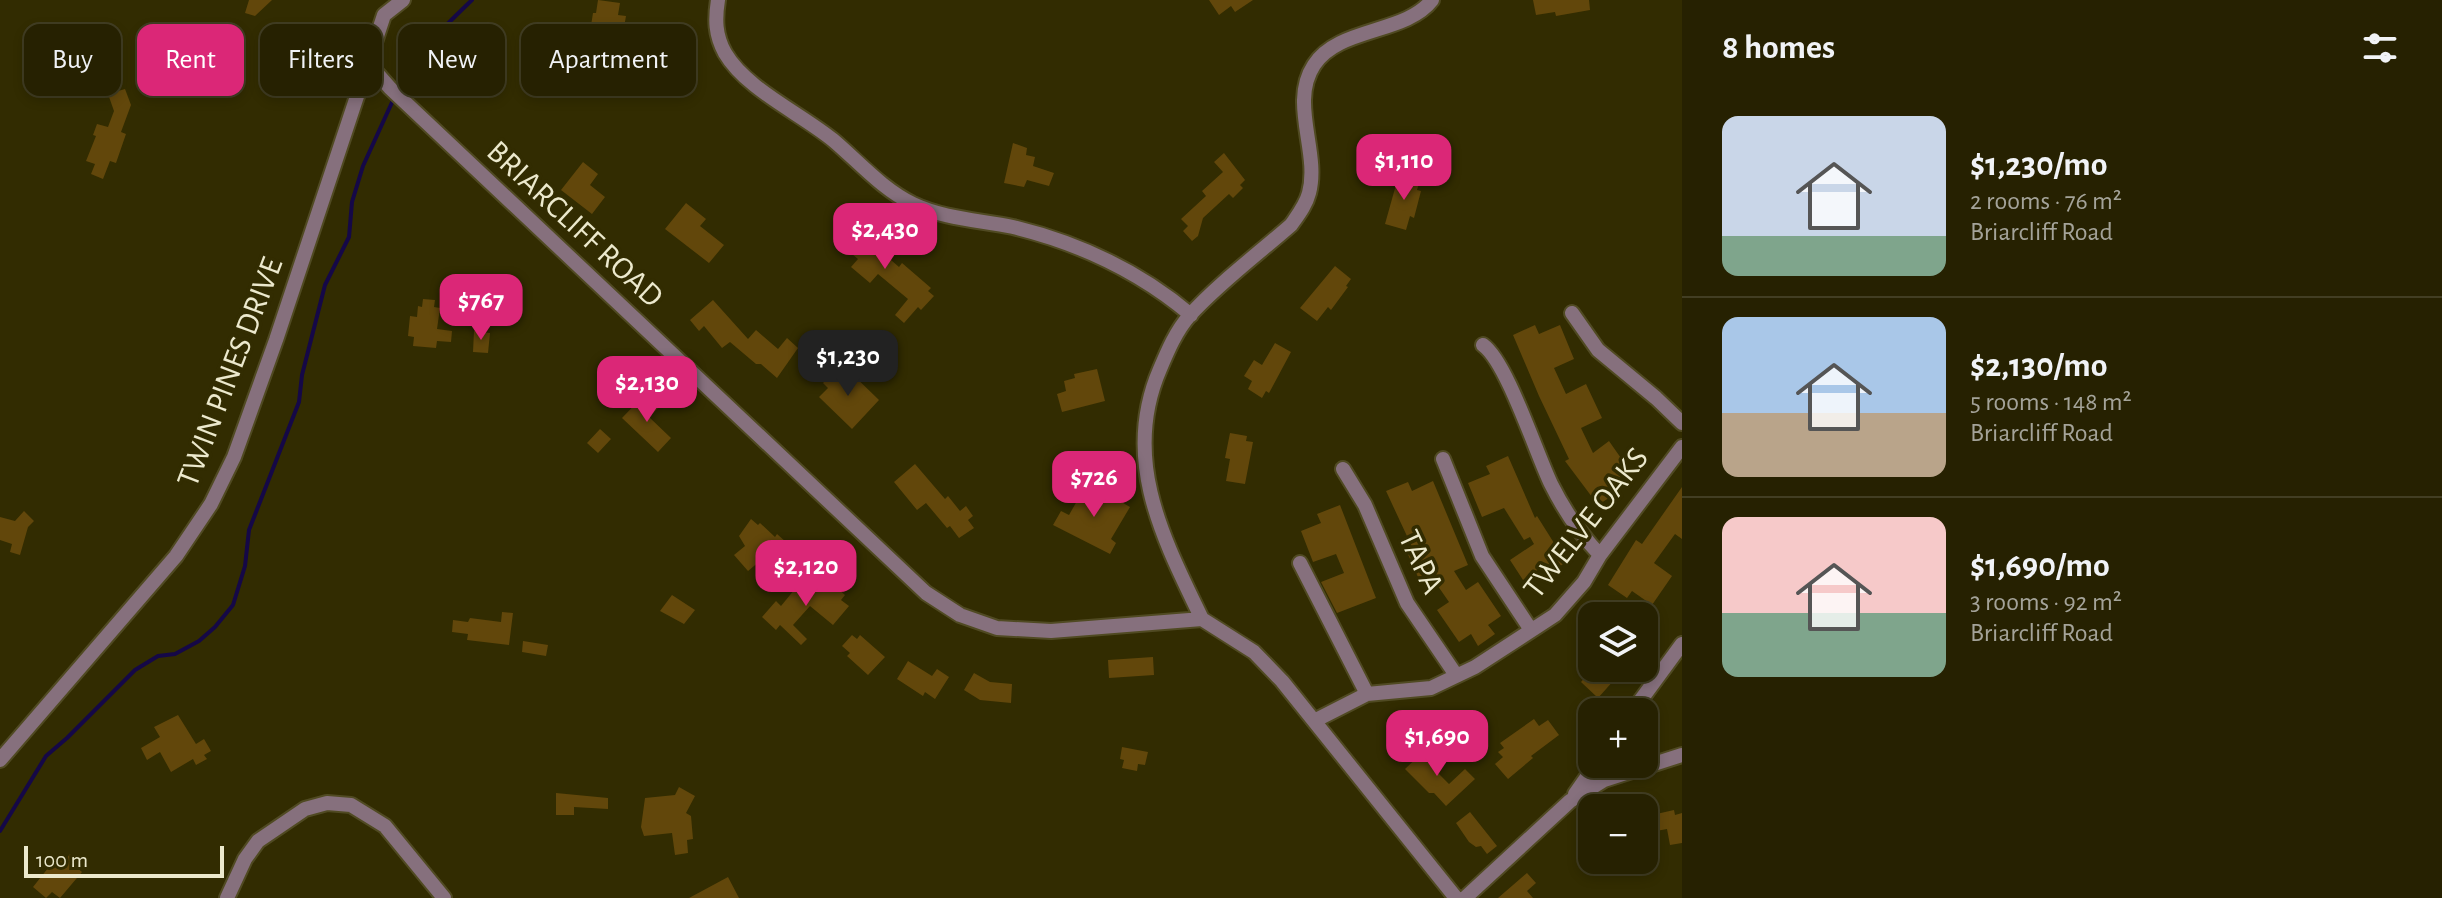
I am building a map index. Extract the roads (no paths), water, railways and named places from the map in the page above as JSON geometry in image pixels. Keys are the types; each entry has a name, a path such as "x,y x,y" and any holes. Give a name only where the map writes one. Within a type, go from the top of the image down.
{"street":[{"path":"384,15 392,0"},
{"path":"384,15 403,0"},
{"path":"718,0 715,18 718,36 737,70 831,139 885,186 911,203 939,214 1065,241 1139,277 1191,315"},
{"path":"1432,0 1419,12 1334,46 1314,64 1306,79 1305,93 1312,177 1309,195 1291,225 1191,315 1170,346 1154,381 1147,412 1145,460 1148,489 1158,526 1202,619 1254,652 1314,721 1456,898"},
{"name":"TWIN PINES DRIVE","path":"381,24 384,15"},
{"name":"BRIARCLIFF ROAD","path":"382,79 926,593 960,615 997,628 1051,631 1202,619"},
{"name":"TWIN PINES DRIVE","path":"0,760 176,556 211,504 234,457 276,340 356,96"},
{"path":"1572,313 1598,350 1682,423"},
{"path":"1483,345 1496,358 1503,372 1559,500 1600,555"},
{"name":"TWELVE OAKS","path":"1314,721 1367,694 1425,690 1475,667 1555,615 1584,582 1600,555 1682,447"},
{"path":"1443,459 1482,556 1531,630"},
{"name":"TAPA","path":"1343,469 1365,505 1407,603 1456,675"},
{"path":"1300,563 1367,694"},
{"path":"1642,698 1682,644"},
{"path":"1465,898 1570,801 1604,780 1682,755"},
{"path":"1570,801 1586,778"},
{"path":"227,898 245,859 258,841 305,809 327,803 351,805 385,826 444,898"}],"waterway":[{"path":"448,24 472,0"},
{"path":"0,831 46,756 135,670 158,656 175,654 199,641 233,605 245,566 249,530 299,402 302,375 325,285 349,237 352,202 363,166 394,98"}]}
